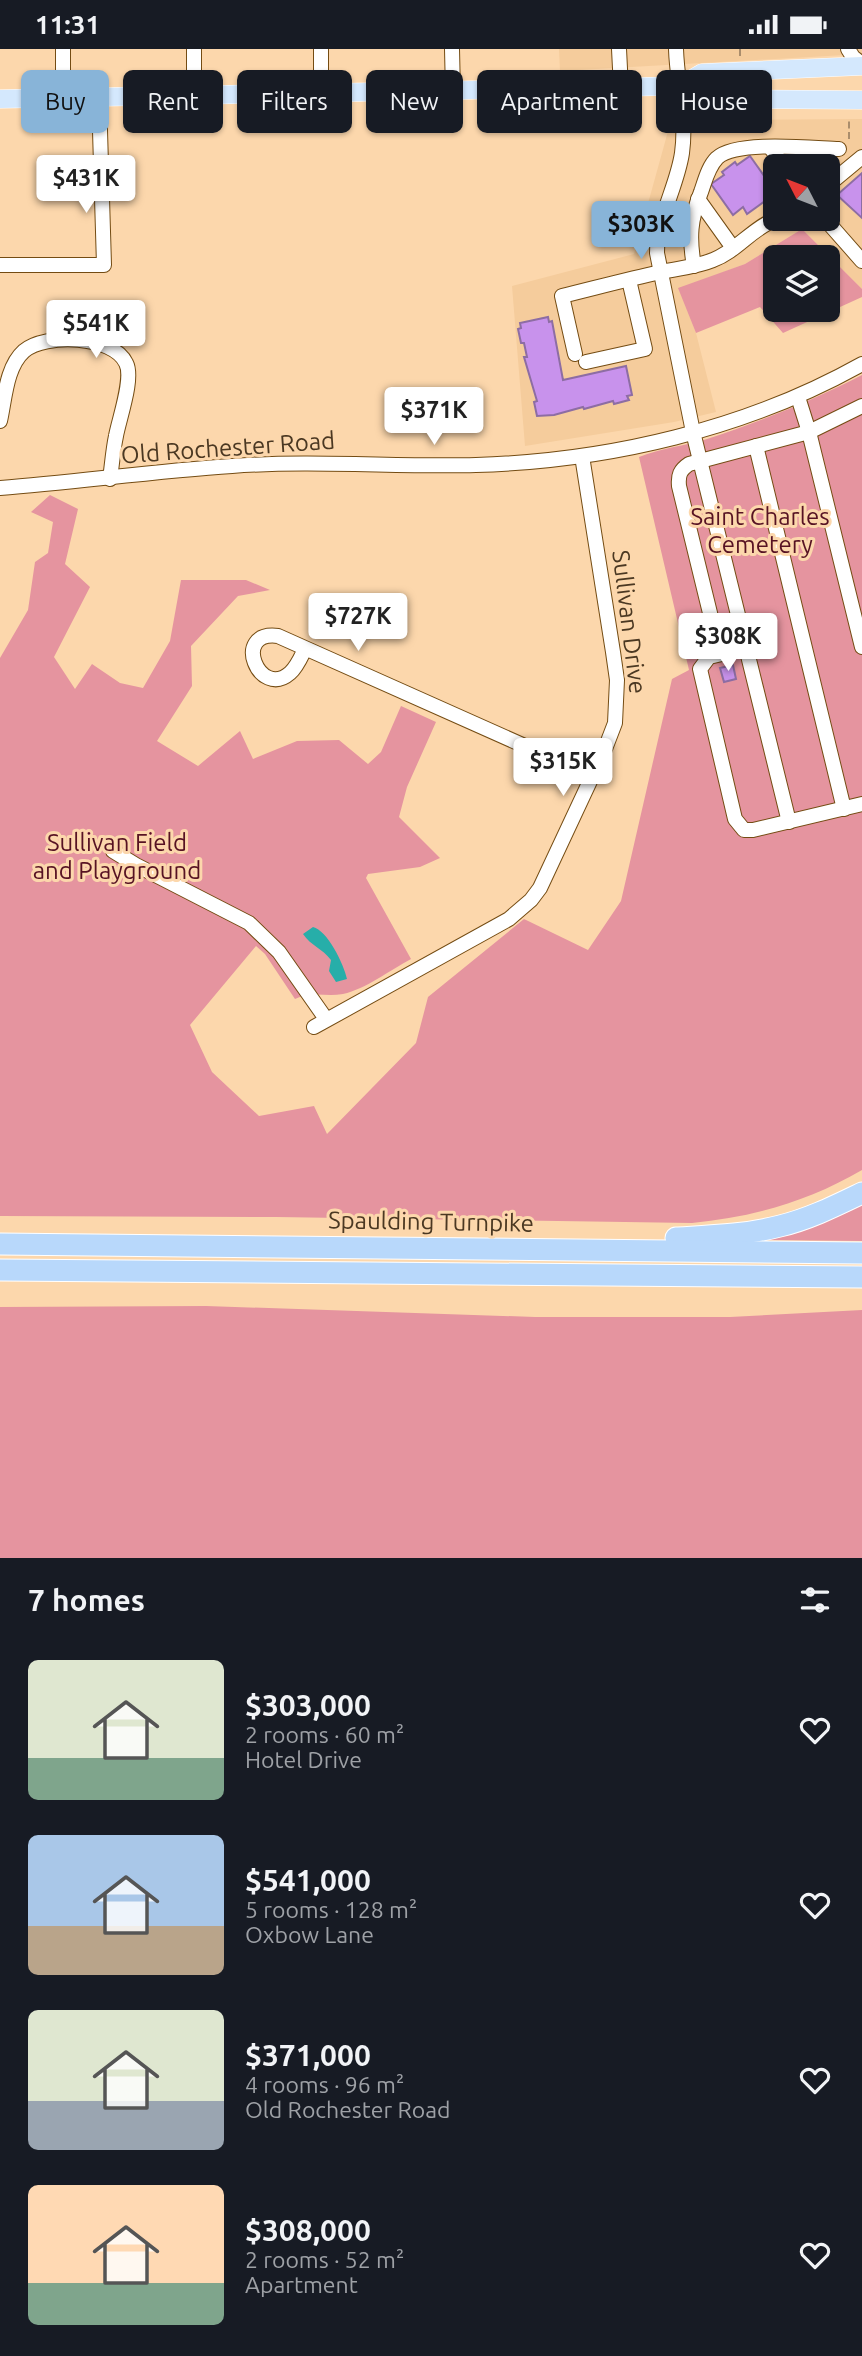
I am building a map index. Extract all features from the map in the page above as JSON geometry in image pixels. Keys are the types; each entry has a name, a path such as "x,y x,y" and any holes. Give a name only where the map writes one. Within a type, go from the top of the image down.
{"highway":[{"path":"600,1250 641,1241 726,1235 780,1226 862,1193"},
{"name":"Spaulding Turnpike","path":"0,1244 862,1253"},
{"name":"Spaulding Turnpike","path":"0,1271 862,1277"}],"main road":[{"path":"762,70 862,65"},
{"path":"0,99 21,99"},
{"path":"772,99 862,100"}],"street":[{"path":"63,49 63,70"},
{"path":"194,49 194,70"},
{"path":"321,49 321,70"},
{"path":"452,49 452,70"},
{"path":"619,49 620,70"},
{"path":"676,49 678,70"},
{"path":"848,49 862,65"},
{"path":"0,265 104,265 100,133"},
{"path":"684,133 681,156 659,231 657,254 693,432 789,822"},
{"path":"694,267 690,234 698,199 712,165 725,152 741,147 839,149"},
{"path":"770,148 775,154"},
{"path":"840,175 862,157"},
{"path":"698,199 733,248"},
{"path":"629,280 645,349 581,358 562,296 660,272 694,267 725,255 763,224"},
{"path":"836,231 862,261"},
{"path":"0,421 10,375 25,350 38,344 66,341 94,341 108,346 118,352 128,364 128,379 110,479"},
{"name":"Old Rochester Road","path":"0,488 232,466 358,463 474,465 582,456 693,432 742,418 799,397 862,364"},
{"path":"799,397 862,647"},
{"path":"720,654 679,487 678,477 682,468 701,460 809,432 862,406"},
{"path":"755,446 844,809"},
{"name":"Sullivan Drive","path":"113,851 136,866 225,908 248,923 279,952 320,1023 497,927 531,900 558,851 606,749 615,723 617,680 582,456"},
{"path":"747,648 709,657 700,669 735,819 744,830 752,830 862,804"},
{"path":"305,649 592,776"}],"shaded area":[{"path":"559,49 862,49 862,54 560,70"},
{"path":"862,119 862,289 840,267 840,245 818,245 804,231 840,231 840,154 763,154 763,231 799,231 776,245 763,245 763,253 745,264 679,289 696,333 716,412 674,422 525,446 512,286 634,254 668,133 772,133 772,120"}],"green space":[{"path":"799,231 804,231 818,245 776,245"},
{"path":"763,253 763,310 760,307 696,333 678,288 745,264"},
{"path":"840,267 862,289 862,297 840,307"},
{"path":"773,322 807,322 783,333"},
{"path":"862,375 862,1170 822,1191 780,1206 737,1217 692,1223 0,1216 0,658 28,610 35,562 48,553 53,522 31,512 50,495 78,509 65,564 90,587 54,657 75,689 92,664 120,683 143,688 170,641 181,580 246,580 270,590 238,596 191,646 192,686 157,741 198,766 240,731 253,759 297,741 339,740 368,764 381,752 401,706 436,722 407,787 399,817 440,858 420,867 368,874 366,878 411,959 352,992 307,995 295,999 265,954 256,946 190,1025 212,1072 259,1116 314,1106 327,1134 416,1043 428,997 524,919 588,950 621,901 672,679 689,670 639,457 747,425"},
{"path":"862,1199 862,1241 760,1240"},
{"path":"206,1306 535,1317 730,1317 862,1310 862,1558 0,1558 0,1307"}],"water":[{"path":"313,927 329,941 339,957 347,979 336,982 329,971 331,960 303,934"}],"building":[{"path":"750,156 763,174 763,202 747,214 743,207 733,215 711,184 724,175 722,172 735,162 737,165"},
{"path":"862,173 862,218 840,198 840,192"},
{"path":"548,317 549,322 552,321 563,380 626,366 632,395 627,396 629,400 537,416 534,402 537,401 524,357 527,357 524,343 521,343 518,329 521,328 520,323"},
{"path":"733,665 736,679 724,682 720,668"}],"park label":[{"name":"Saint Charles Cemetery","path":"760,531"},
{"name":"Sullivan Field and Playground","path":"117,857"}]}
